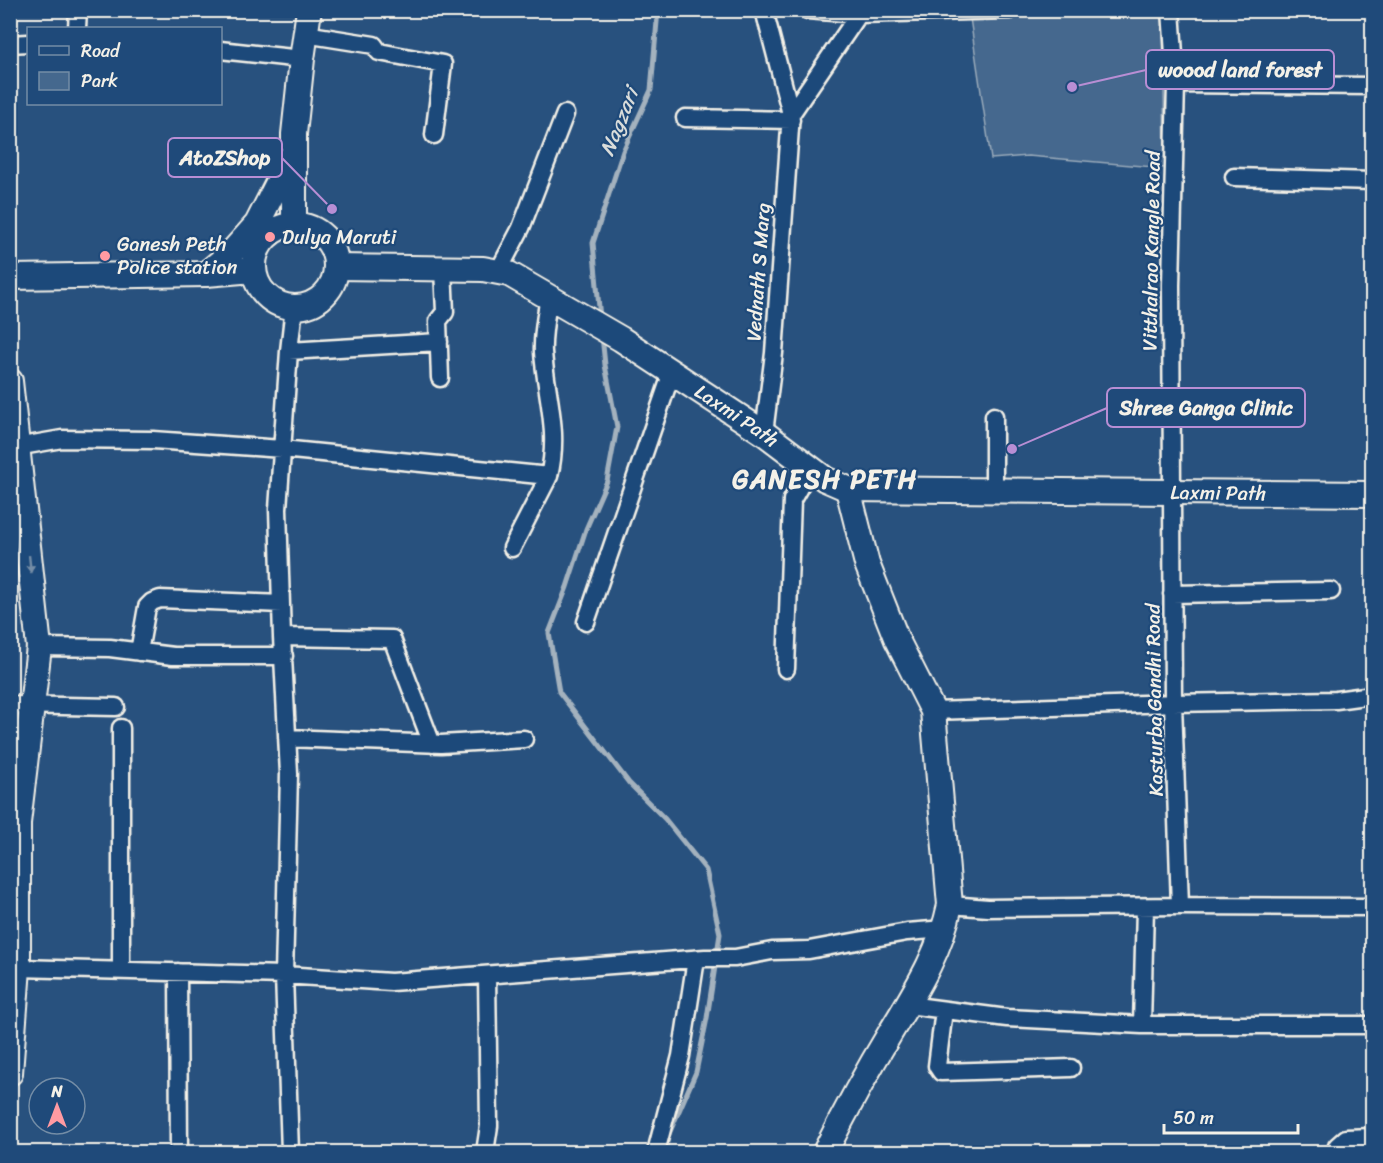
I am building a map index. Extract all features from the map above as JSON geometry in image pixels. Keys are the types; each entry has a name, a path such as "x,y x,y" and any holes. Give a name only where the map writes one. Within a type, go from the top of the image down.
{"street":[{"path":"77,27 78,10"},
{"path":"294,225 294,152 302,59 309,10"},
{"path":"764,10 791,117"},
{"path":"807,10 859,12 1010,10"},
{"name":"Vitthalrao Kangle Road","path":"1171,10 1176,84 1171,285 1172,492"},
{"path":"791,117 859,12"},
{"path":"305,34 374,45 378,52 443,64 434,135"},
{"path":"10,44 27,43"},
{"path":"222,50 302,59"},
{"path":"1176,84 1372,86"},
{"path":"498,272 521,228 565,114"},
{"path":"685,118 791,117"},
{"name":"Vednath S Marg","path":"764,433 774,353 791,117"},
{"path":"206,274 232,252 257,224 294,152"},
{"path":"1234,177 1372,181"},
{"path":"294,225 315,231 324,237 335,256 336,267 330,288 323,296 305,306 294,307 282,305 263,292 254,270 255,257 260,244 269,234 294,225"},
{"name":"Laxmi Path","path":"336,267 483,269 510,274 672,372 764,433 825,479 848,489 1372,494"},
{"path":"440,378 438,321 445,312 443,269"},
{"path":"10,277 206,274 254,270"},
{"path":"512,549 549,476 553,453 554,425 543,351 549,297"},
{"path":"290,1152 284,975 289,774 278,509 294,307"},
{"path":"289,351 439,342"},
{"path":"586,622 672,372"},
{"path":"10,381 39,647 21,705 14,920 18,968 10,1073"},
{"path":"994,416 994,492"},
{"path":"16,447 62,439 153,440 282,449 549,476"},
{"path":"786,669 792,500 810,468"},
{"path":"825,1152 929,969 948,917 933,711 897,640 872,575 848,489"},
{"name":"Kasturba Gandhi Road","path":"1172,492 1173,703 1180,906"},
{"path":"1173,594 1331,591"},
{"path":"139,652 147,607 160,599 281,604"},
{"path":"282,638 392,639 432,744"},
{"path":"39,647 110,648 173,656 284,656"},
{"path":"933,711 1336,700 1372,695"},
{"path":"21,705 116,707"},
{"path":"121,728 121,971"},
{"path":"287,738 432,744 524,740"},
{"path":"1142,1025 1145,907"},
{"path":"18,968 284,975 391,982 701,958 735,958 772,951 809,950 907,932 948,917 987,908 1372,907"},
{"path":"656,1152 681,1056 701,958"},
{"path":"178,972 179,1152"},
{"path":"485,1152 489,1126 487,975"},
{"path":"908,1005 1007,1018 1142,1025 1372,1025"},
{"path":"944,1010 937,1066 941,1072 1071,1068"},
{"path":"1336,1152 1337,1146 1346,1138 1372,1137"}],"green space":[{"path":"1163,11 1165,168 1028,156 991,159 970,18"}],"waterway":[{"name":"Nagzari","path":"600,318 593,243 623,151 651,90 658,10"},
{"path":"602,336 617,427 607,481 586,529 549,633 559,692 629,783 665,819 706,870 720,934 696,1072 668,1136"}],"place":[{"name":"woood land forest","path":"1072,87"},
{"name":"AtoZShop","path":"332,209"},
{"name":"Dulya Maruti","path":"270,237"},
{"name":"Ganesh Peth Police station","path":"105,256"},
{"name":"Shree Ganga Clinic","path":"1012,449"}],"district":[{"name":"GANESH PETH","path":"825,479"}]}
